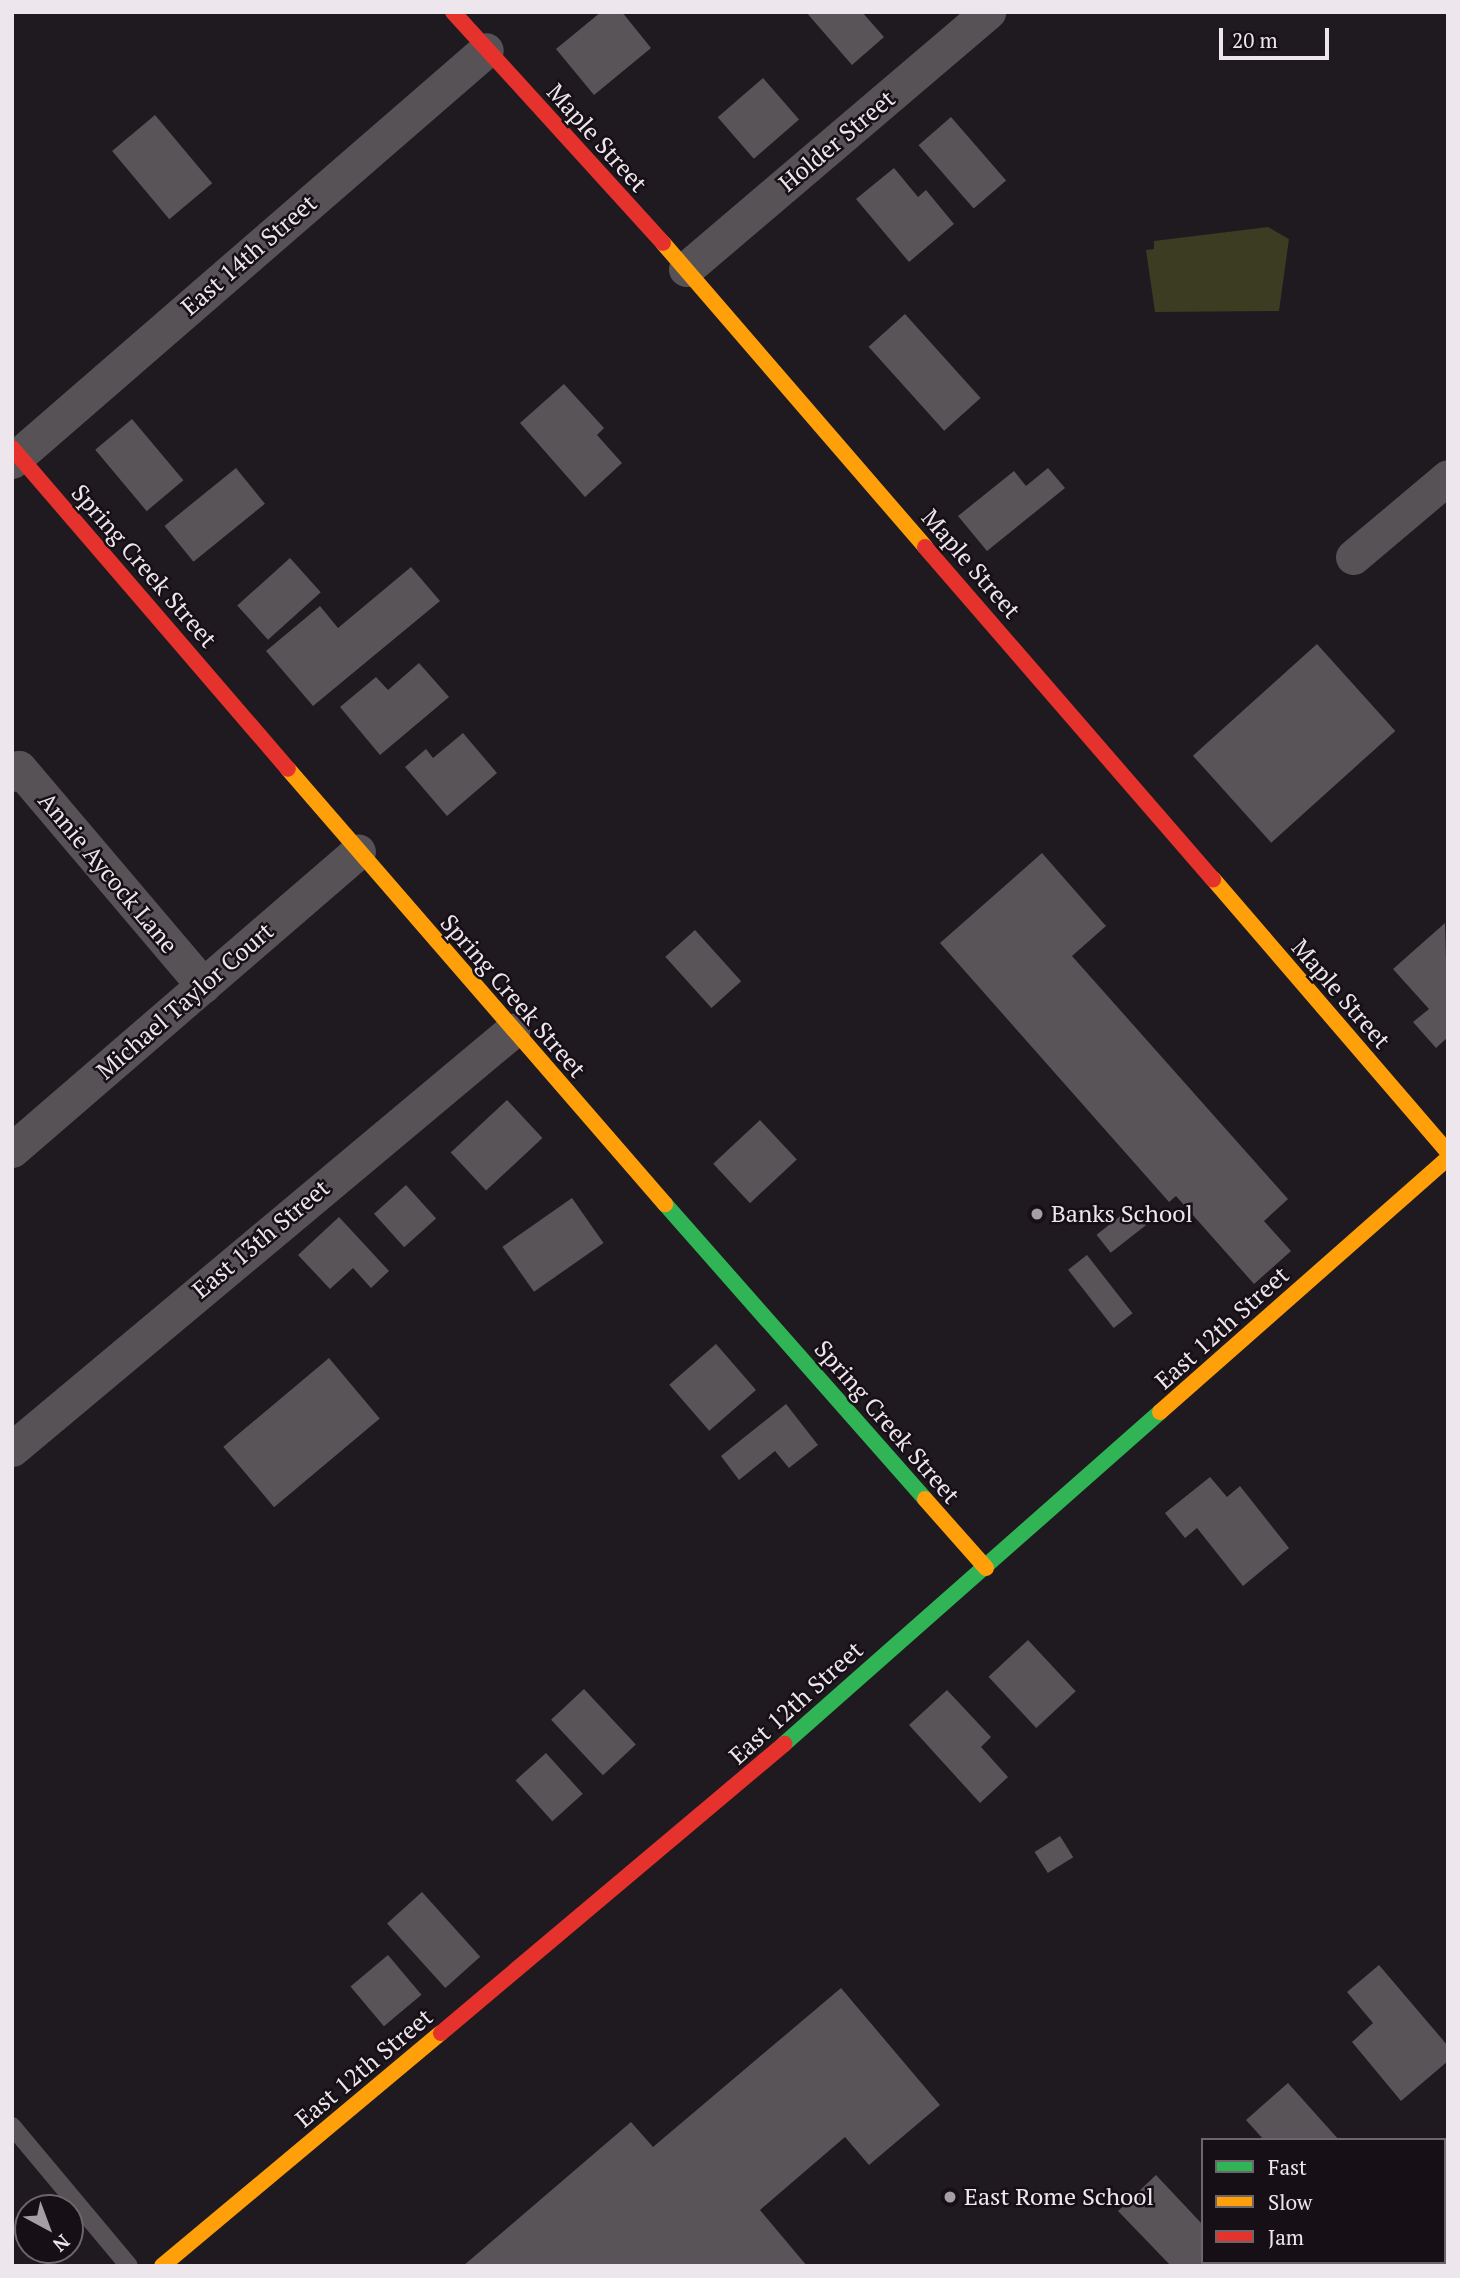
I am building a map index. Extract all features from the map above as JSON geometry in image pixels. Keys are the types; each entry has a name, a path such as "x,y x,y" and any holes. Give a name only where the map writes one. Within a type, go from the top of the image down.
{"main road":[{"name":"Maple Street","path":"453,12 686,269 1448,1152"},
{"name":"Spring Creek Street","path":"14,455 512,1031 986,1568"},
{"name":"East 12th Street","path":"162,2266 723,1797 986,1568 1448,1158"}],"street":[{"name":"Holder Street","path":"686,269 988,12"},
{"name":"East 14th Street","path":"14,455 486,50"},
{"path":"1353,557 1448,477"},
{"name":"Annie Aycock Lane","path":"12,774 19,768 203,985"},
{"name":"Michael Taylor Court","path":"12,1150 358,851"},
{"name":"East 13th Street","path":"12,1449 512,1031"}],"lane":[{"path":"12,2126 130,2266"}],"green space":[{"path":"1268,227 1289,239 1279,311 1155,312 1146,250 1154,249 1154,241"}],"building":[{"path":"601,12 622,12 651,48 594,95 556,49"},
{"path":"806,12 862,12 884,37 852,65"},
{"path":"763,78 799,120 754,159 718,117"},
{"path":"155,115 212,183 169,219 112,151"},
{"path":"951,117 1006,180 974,209 919,145"},
{"path":"894,168 918,197 926,190 954,224 909,262 856,199"},
{"path":"905,314 981,398 944,431 869,347"},
{"path":"564,384 604,428 597,435 622,463 585,497 520,423"},
{"path":"132,419 183,480 147,511 95,450"},
{"path":"236,468 265,504 193,562 165,526"},
{"path":"1048,468 1065,488 987,551 958,516 1014,471 1026,486"},
{"path":"290,558 321,592 268,640 237,606"},
{"path":"411,567 440,601 313,706 266,651 320,606 338,628"},
{"path":"1317,644 1395,731 1271,843 1193,756"},
{"path":"419,663 449,697 380,755 340,707 376,677 388,690"},
{"path":"463,733 497,773 447,816 405,767 426,749 433,758"},
{"path":"1042,853 1106,926 1072,956 1288,1199 1264,1221 1291,1251 1254,1284 1176,1196 1169,1202 940,943"},
{"path":"1445,923 1448,1037 1436,1048 1413,1022 1429,1009 1393,969"},
{"path":"695,930 741,981 711,1008 665,957"},
{"path":"507,1100 542,1138 486,1191 451,1153"},
{"path":"760,1120 797,1159 750,1203 713,1164"},
{"path":"406,1185 436,1218 404,1247 374,1214"},
{"path":"572,1198 604,1243 534,1292 502,1247"},
{"path":"1132,1207 1146,1225 1111,1253 1097,1235"},
{"path":"339,1217 389,1271 371,1288 353,1268 330,1289 298,1255"},
{"path":"1087,1255 1133,1313 1114,1328 1068,1270"},
{"path":"716,1344 756,1390 709,1431 669,1385"},
{"path":"329,1358 380,1419 274,1507 223,1447"},
{"path":"786,1404 818,1445 789,1468 775,1451 739,1480 721,1456"},
{"path":"1210,1477 1227,1497 1240,1486 1289,1548 1243,1586 1197,1528 1185,1538 1165,1513"},
{"path":"1028,1640 1076,1691 1036,1728 989,1677"},
{"path":"584,1689 636,1745 603,1775 551,1720"},
{"path":"947,1690 991,1737 981,1747 1008,1777 980,1803 909,1725"},
{"path":"546,1753 583,1794 552,1821 516,1780"},
{"path":"1060,1836 1073,1857 1048,1873 1035,1852"},
{"path":"422,1892 480,1957 445,1988 387,1923"},
{"path":"388,1955 421,1995 384,2026 350,1986"},
{"path":"1379,1965 1448,2046 1448,2061 1401,2101 1352,2042 1373,2023 1347,1992"},
{"path":"841,1988 940,2105 869,2165 845,2137 760,2210 807,2266 463,2266 631,2122 653,2147"},
{"path":"1288,2083 1337,2138 1262,2138 1246,2120"},
{"path":"1156,2175 1201,2223 1201,2264 1214,2264 1171,2266 1118,2211"}],"traffic: fast":[{"path":"665,1204 925,1499"},
{"path":"784,1744 1160,1412"}],"traffic: slow":[{"path":"663,243 925,547"},
{"path":"288,769 665,1204"},
{"path":"1213,879 1448,1152"},
{"path":"1160,1412 1448,1158"},
{"path":"925,1499 986,1568"},
{"path":"162,2266 441,2033"}],"traffic: jam":[{"path":"453,12 663,243"},
{"path":"12,448 288,769"},
{"path":"925,547 1213,879"},
{"path":"441,2033 784,1744"}],"place":[{"name":"Banks School","path":"1037,1214"},
{"name":"East Rome School","path":"950,2197"}]}
